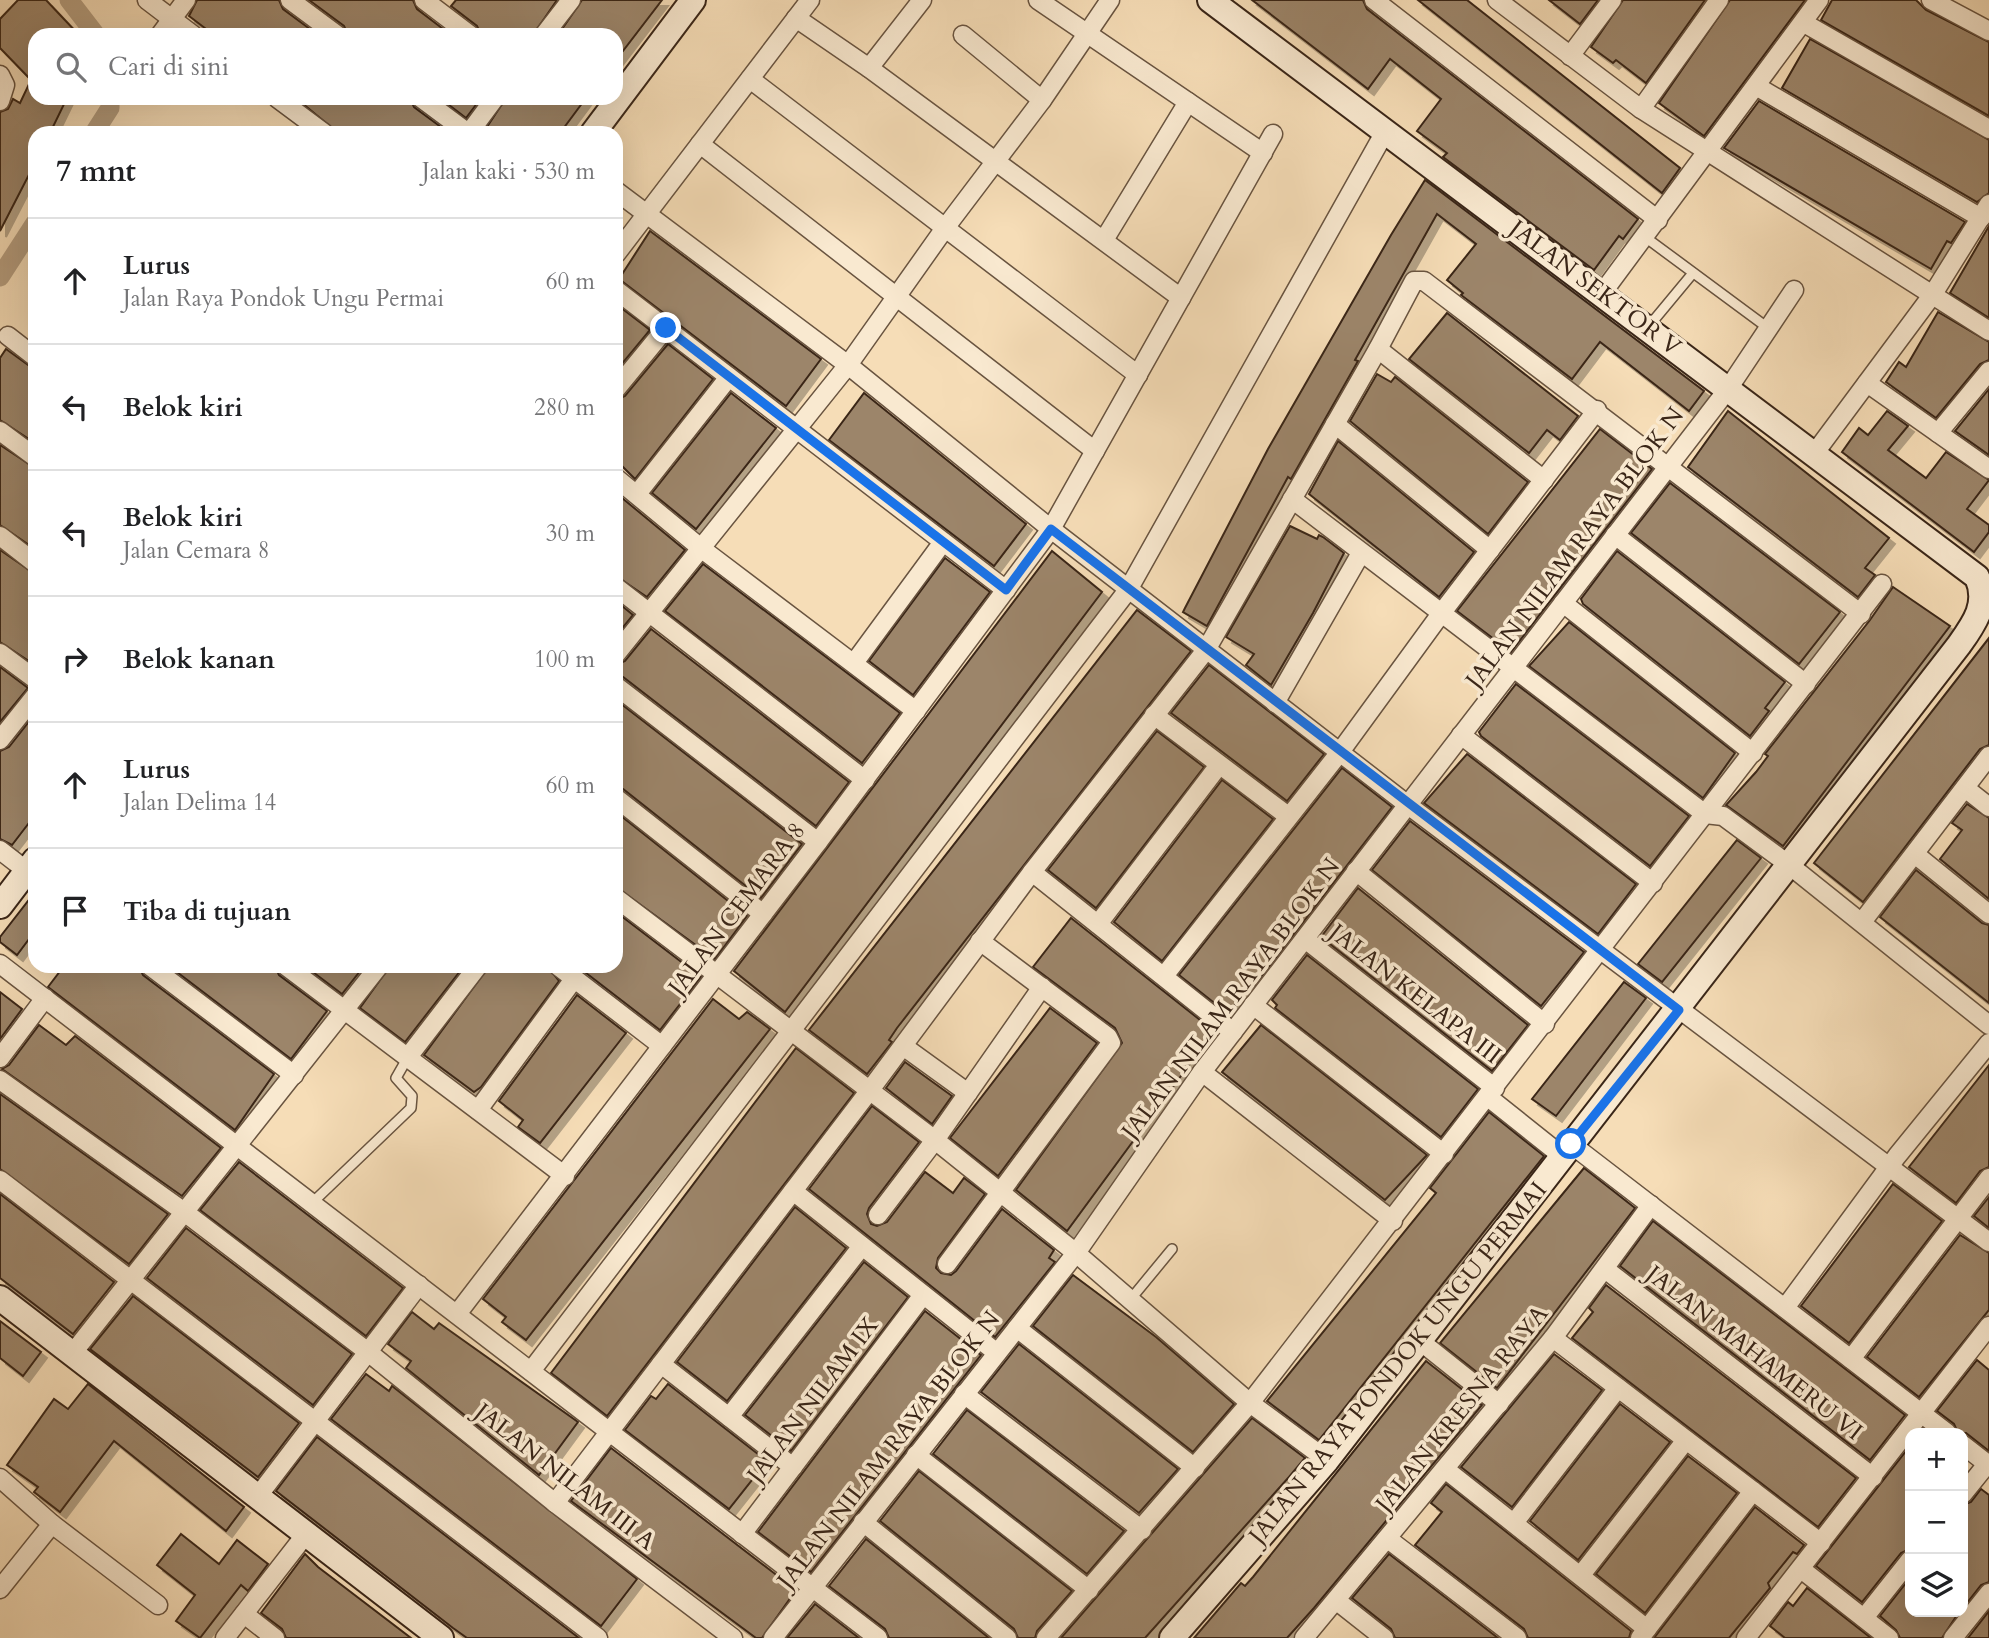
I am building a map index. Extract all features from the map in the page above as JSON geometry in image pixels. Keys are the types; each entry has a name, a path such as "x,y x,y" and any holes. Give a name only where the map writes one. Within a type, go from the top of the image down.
{"street":[{"path":"147,0 183,28"},
{"path":"165,28 186,0"},
{"path":"290,0 328,28"},
{"path":"424,0 461,28"},
{"path":"549,28 571,0"},
{"path":"623,93 693,0"},
{"path":"623,245 810,0"},
{"path":"869,68 922,0"},
{"path":"1038,0 1263,153"},
{"path":"623,645 848,365 945,228 1042,100 1110,0"},
{"name":"JALAN SEKTOR V","path":"1210,0 1603,292 1814,454 1983,577"},
{"path":"1374,0 1658,220"},
{"path":"1570,56 1612,0"},
{"path":"1641,109 1719,0"},
{"path":"1603,292 1819,0"},
{"path":"1931,0 1989,31"},
{"path":"1501,1 1641,109 1700,161 1933,294 1989,331"},
{"path":"796,18 869,68 995,164 1181,298"},
{"path":"1804,23 1989,129"},
{"path":"963,35 1042,100"},
{"path":"750,79 1138,374"},
{"path":"1756,86 1985,211 1933,294 1814,454"},
{"path":"1104,240 1188,102"},
{"path":"286,105 315,126"},
{"path":"431,105 459,126"},
{"path":"474,126 490,105"},
{"path":"598,126 614,105"},
{"path":"531,1371 1128,590 1386,130"},
{"name":"JALAN CEMARA 8","path":"457,1314 865,780 1051,529 1273,134"},
{"path":"700,144 1095,452"},
{"path":"623,197 848,365 1128,590 1600,952 1890,1165 1989,1242"},
{"path":"555,1503 870,1090 1032,872 1206,650 1378,349 1410,283 1421,279 1597,410 1860,614"},
{"name":"JALAN NILAM RAYA BLOK N","path":"773,1638 1076,1253 1202,1072 1669,466 1728,388 1794,290"},
{"path":"623,295 794,430 1006,590"},
{"path":"623,380 666,328"},
{"path":"8,336 28,352"},
{"path":"1378,349 1544,480"},
{"path":"1938,433 1989,371"},
{"path":"637,494 729,377"},
{"path":"1867,383 1989,469"},
{"path":"1164,976 1340,752 1440,615 1597,410"},
{"path":"1335,424 1490,550"},
{"path":"0,431 28,452"},
{"path":"623,483 702,549 916,711"},
{"path":"1292,499 1440,615 1705,814 1723,816 1788,864 1989,1024"},
{"path":"1615,535 1806,684"},
{"path":"0,536 28,558"},
{"path":"854,663 943,542"},
{"path":"1275,703 1361,553"},
{"name":"JALAN RAYA PONDOK UNGU PERMAI","path":"1172,1638 1327,1460 1679,1010 1788,864 1981,623 1983,577"},
{"path":"1046,1638 1250,1402 1492,1093 1882,584"},
{"path":"623,592 865,780"},
{"path":"1563,603 1753,753"},
{"path":"0,653 28,674"},
{"path":"623,691 818,842"},
{"path":"0,740 28,705"},
{"path":"1154,715 1288,816"},
{"path":"1461,735 1653,883"},
{"path":"1862,922 1916,855 1989,756"},
{"path":"1098,924 1219,765"},
{"path":"1965,788 1989,807"},
{"path":"623,804 763,914"},
{"path":"0,850 28,864"},
{"path":"1916,855 1989,914"},
{"path":"0,906 28,870"},
{"path":"1032,872 1233,1032"},
{"path":"1356,872 1545,1024"},
{"path":"623,903 935,1140 1076,1253 1250,1402 1327,1460"},
{"name":"JALAN KELAPA III","path":"1305,939 1492,1093 1567,1150 1651,1205 1941,1428"},
{"path":"947,1264 1111,1043 981,942"},
{"path":"0,964 878,1638"},
{"path":"159,973 294,1075"},
{"path":"295,973 565,1175"},
{"path":"72,1354 374,973"},
{"path":"408,1057 473,973"},
{"path":"567,973 662,1046"},
{"path":"478,1110 574,979"},
{"path":"878,1215 935,1140 1042,987"},
{"path":"0,1058 45,998"},
{"path":"1254,1006 1444,1154"},
{"path":"1785,1308 1890,1165 1989,1043"},
{"path":"903,1046 968,1093"},
{"path":"1202,1072 1393,1221"},
{"name":"JALAN NILAM III A","path":"0,1080 183,1211 368,1352 555,1503 733,1638"},
{"path":"1851,1359 1989,1178"},
{"path":"0,1180 598,1638"},
{"path":"793,1191 997,1353"},
{"name":"JALAN KRESNA RAYA","path":"1304,1638 1553,1338 1651,1205"},
{"path":"729,1417 862,1246"},
{"name":"JALAN MAHAMERU VI","path":"1605,1269 1873,1477"},
{"path":"258,1496 419,1285"},
{"name":"JALAN NILAM IX","path":"742,1534 923,1295"},
{"path":"0,1298 441,1638"},
{"path":"1747,1638 1923,1414 1983,1348 1989,1326"},
{"path":"1017,1328 1195,1468"},
{"path":"1553,1338 1821,1543"},
{"path":"1420,1341 1499,1404"},
{"path":"661,1364 793,1467"},
{"path":"1514,1523 1618,1388"},
{"path":"964,1394 1142,1530"},
{"path":"1581,1575 1686,1440"},
{"path":"1966,1491 1988,1464 1968,1449"},
{"path":"916,1455 1089,1590"},
{"path":"1445,1469 1581,1575 1643,1634 1753,1491"},
{"path":"0,1478 52,1524 158,1605"},
{"path":"863,1522 1007,1638"},
{"path":"0,1590 52,1524"},
{"path":"225,1638 306,1534"},
{"path":"1388,1539 1517,1638"},
{"path":"1864,1618 1905,1566"},
{"path":"1801,1569 1889,1638"},
{"path":"1953,1638 1989,1593"},
{"path":"1337,1601 1384,1638"},
{"path":"244,1614 275,1638"}],"lane":[{"path":"1645,237 1768,328"},
{"path":"1648,327 1693,273"},
{"path":"312,1203 411,1108 412,1096 396,1078 408,1057"},
{"path":"1130,1300 1172,1249"}],"building":[{"path":"18,0 46,0 72,28 28,28 28,77 0,48 0,19"},
{"path":"197,0 279,0 283,9 309,28 205,28 189,16"},
{"path":"309,0 413,0 417,9 442,28 345,28"},
{"path":"456,0 557,0 538,28 478,28 451,6"},
{"path":"582,0 662,0 623,51 623,28 563,28"},
{"path":"1252,0 1363,0 1367,9 1638,219 1623,239 1619,236 1594,270 1443,157 1447,153 1417,131 1441,99 1390,59 1368,89"},
{"path":"1418,0 1467,0 1680,168 1662,193"},
{"path":"1549,0 1598,0 1580,24"},
{"path":"1623,0 1705,0 1646,83 1616,60 1613,63 1591,47"},
{"path":"1730,0 1805,0 1704,136 1659,103"},
{"path":"1832,0 1916,0 1926,10 1989,42 1989,116 1821,20"},
{"path":"1810,39 1989,140 1989,193 1977,202 1782,88"},
{"path":"28,86 28,105 64,105 53,126 28,126 28,177 0,231 0,112 8,109 13,99 20,103"},
{"path":"1759,101 1965,222 1951,243 1947,241 1931,269 1724,148"},
{"path":"304,105 413,105 440,126 330,126"},
{"path":"449,105 476,105 466,118"},
{"path":"501,105 581,105 565,126 488,126"},
{"path":"1425,180 1704,391 1689,411 1600,342 1572,379 1461,295 1463,293 1447,280 1476,244 1437,214 1355,360 1358,361 1291,479 1288,477 1207,626 1183,612 1268,449"},
{"path":"1989,226 1989,318 1950,293"},
{"path":"650,231 821,359 786,406 623,282 623,273"},
{"path":"623,309 650,330 623,363"},
{"path":"1938,312 1989,342 1989,360 1980,364 1936,418 1886,382 1899,362 1906,367"},
{"path":"1447,313 1578,416 1560,440 1547,430 1529,453 1409,359"},
{"path":"668,344 713,379 635,479 623,467 625,396"},
{"path":"6,349 28,365 28,438 0,420 0,358"},
{"path":"1377,374 1391,382 1395,377 1528,482 1488,534 1350,421"},
{"path":"1989,389 1989,455 1955,431"},
{"path":"731,393 776,428 696,529 652,493"},
{"path":"864,393 1026,524 994,566 829,440"},
{"path":"1728,411 1889,538 1865,568 1875,575 1858,597 1688,467"},
{"path":"1887,411 1908,426 1888,450 1926,478 1946,452 1989,480 1967,509 1989,525 1989,532 1974,552 1842,452 1859,428 1868,435"},
{"path":"1600,429 1652,469 1511,652 1457,611"},
{"path":"1338,441 1474,552 1439,597 1309,494"},
{"path":"0,445 28,463 28,544 0,525"},
{"path":"1670,483 1840,612 1799,664 1631,533"},
{"path":"623,499 685,550 647,597 623,581"},
{"path":"1290,526 1317,539 1319,535 1323,537 1344,553 1271,685 1246,665 1254,654 1226,637"},
{"path":"0,550 28,569 28,660 0,642"},
{"path":"1052,551 1102,592 785,1012 734,971"},
{"path":"1617,551 1785,682 1765,708 1769,711 1750,736 1583,604 1581,599"},
{"path":"945,558 990,592 913,695 869,661"},
{"path":"703,564 900,713 862,763 665,611"},
{"path":"1893,587 1950,626 1783,846 1726,805 1756,772 1768,756 1765,754"},
{"path":"623,607 633,615 623,627"},
{"path":"1137,610 1191,651 897,1028 889,1040 892,1042 867,1074 809,1030"},
{"path":"1569,622 1735,753 1703,798 1529,666"},
{"path":"651,629 849,782 816,826 623,677 625,661"},
{"path":"1989,638 1989,745 1980,749 1863,902 1814,863"},
{"path":"1209,665 1324,754 1287,801 1171,713"},
{"path":"0,667 28,688 0,722"},
{"path":"1516,684 1689,816 1650,866 1481,736 1479,732"},
{"path":"623,705 802,844 761,898 623,789"},
{"path":"28,723 28,824 12,845 0,839 0,751 9,747"},
{"path":"1157,731 1204,767 1096,908 1048,870"},
{"path":"1467,754 1636,884 1598,934 1424,803"},
{"path":"1342,768 1392,807 1254,986 1227,1013 1179,975"},
{"path":"1222,780 1273,819 1162,961 1114,922"},
{"path":"1967,804 1989,818 1989,899 1940,859 1962,830 1952,823"},
{"path":"623,818 747,916 715,959 623,892"},
{"path":"1410,821 1584,952 1541,1006 1372,870"},
{"path":"1737,840 1761,858 1662,982 1638,964"},
{"path":"1916,870 1982,923 1989,925 1989,1003 1880,917"},
{"path":"1358,888 1528,1025 1492,1071 1321,937"},
{"path":"28,901 28,940 17,955 0,942 0,937"},
{"path":"623,917 701,977 660,1030 586,973 623,973"},
{"path":"1071,918 1214,1031 1067,1231 1016,1190 1122,1043 1115,1028 1033,967"},
{"path":"1307,955 1478,1089 1441,1137 1275,1008 1277,1005 1272,1000"},
{"path":"59,973 142,973 274,1074 235,1130 48,987"},
{"path":"178,973 278,973 327,1011 291,1059"},
{"path":"314,973 358,973 342,994"},
{"path":"385,973 459,973 405,1042 360,1008"},
{"path":"484,973 553,973 559,981 481,1087 474,1092 424,1055"},
{"path":"1624,982 1646,998 1556,1116 1532,1099"},
{"path":"0,992 22,1009 0,1039"},
{"path":"577,995 626,1033 540,1143 518,1127 523,1120 499,1101"},
{"path":"713,999 739,1019 747,1012 770,1029 526,1340 502,1322 506,1317 483,1299"},
{"path":"1050,1008 1097,1043 998,1176 950,1138"},
{"path":"39,1025 66,1045 75,1036 221,1148 182,1196 2,1069 9,1065"},
{"path":"1261,1025 1427,1155 1385,1200 1222,1072"},
{"path":"796,1048 854,1093 607,1416 551,1373"},
{"path":"905,1062 952,1096 932,1124 886,1088"},
{"path":"1989,1065 1989,1167 1980,1171 1956,1203 1909,1167"},
{"path":"0,1094 168,1214 129,1264 0,1169"},
{"path":"872,1106 919,1142 869,1208 867,1214 871,1224 877,1226 887,1222 925,1172 953,1193 964,1178 985,1194 938,1258 936,1268 941,1273 951,1275 956,1271 1002,1209 1054,1250 1049,1258 1055,1262 995,1337 809,1189"},
{"path":"1489,1112 1544,1156 1319,1440 1267,1401 1436,1193 1430,1188"},
{"path":"239,1162 403,1288 366,1336 200,1210"},
{"path":"1584,1168 1635,1208 1497,1388 1440,1343"},
{"path":"1893,1184 1942,1221 1849,1343 1801,1306"},
{"path":"0,1194 114,1282 73,1334 0,1278"},
{"path":"1989,1197 1989,1228 1974,1216"},
{"path":"795,1207 846,1248 727,1401 677,1362"},
{"path":"1653,1221 1905,1415 1870,1460 1620,1266"},
{"path":"186,1228 352,1354 313,1405 147,1278"},
{"path":"1960,1235 1989,1253 1989,1310 1919,1397 1867,1357"},
{"path":"864,1262 908,1297 791,1451 745,1415"},
{"path":"1073,1275 1156,1337 1234,1404 1193,1452 1033,1326"},
{"path":"1606,1285 1856,1478 1818,1527 1572,1338 1593,1312 1589,1308"},
{"path":"133,1296 299,1423 258,1477 90,1349"},
{"path":"925,1311 981,1355 811,1572 758,1532"},
{"path":"412,1312 434,1329 439,1323 578,1422 539,1475 406,1368 411,1361 388,1344"},
{"path":"0,1321 41,1352 23,1376 0,1358"},
{"path":"1019,1344 1178,1469 1139,1513 981,1392"},
{"path":"1554,1354 1602,1390 1512,1507 1461,1467"},
{"path":"1977,1360 1989,1370 1989,1451 1968,1435 1968,1428 1956,1428 1937,1411"},
{"path":"1426,1361 1482,1405 1314,1608 1287,1638 1194,1638 1241,1583 1245,1586 1253,1577"},
{"path":"366,1374 389,1391 392,1386 637,1579 601,1626 331,1419"},
{"path":"88,1384 244,1507 226,1531 114,1441 60,1512 34,1492 38,1487 7,1465 54,1399 68,1409"},
{"path":"668,1384 767,1461 729,1509 625,1430 651,1396 656,1399"},
{"path":"1620,1404 1670,1442 1578,1560 1530,1521"},
{"path":"967,1410 1124,1531 1087,1574 933,1454"},
{"path":"1252,1418 1305,1458 1289,1477 1145,1638 1061,1638"},
{"path":"317,1437 579,1638 467,1638 453,1628 276,1491"},
{"path":"611,1448 796,1590 762,1638 756,1638 571,1501"},
{"path":"1905,1452 1905,1551 1862,1602 1816,1566"},
{"path":"1688,1456 1737,1493 1645,1613 1596,1574"},
{"path":"919,1471 1072,1591 1037,1631 1035,1638 1018,1638 1014,1629 880,1521"},
{"path":"1446,1484 1631,1631 1629,1638 1528,1638 1524,1629 1415,1545 1442,1512 1431,1503"},
{"path":"1981,1489 1989,1495 1989,1582 1981,1585 1968,1602 1968,1503"},
{"path":"1755,1507 1804,1545 1797,1554 1793,1552 1768,1583 1770,1588 1729,1638 1654,1638"},
{"path":"181,1534 219,1564 237,1540 268,1564 248,1591 241,1585 200,1638 176,1621 195,1595 157,1565"},
{"path":"866,1539 989,1638 889,1638 885,1629 829,1586"},
{"path":"305,1554 318,1567 411,1638 286,1638 282,1629 261,1613"},
{"path":"1389,1554 1498,1638 1395,1638 1391,1629 1352,1598"},
{"path":"1905,1584 1905,1617 1956,1617 1942,1638 1900,1638 1896,1630 1880,1616"},
{"path":"1807,1588 1871,1638 1785,1638 1770,1626 1788,1602 1793,1606"},
{"path":"815,1604 859,1638 787,1638"},
{"path":"1989,1611 1989,1638 1968,1638"}],"waterway":[{"path":"69,0 91,28"},
{"path":"98,126 110,105"},
{"path":"0,277 28,234"}],"route":[{"path":"666,328 794,430 1006,590 1051,529 1204,649 1679,1010 1571,1144"}]}
